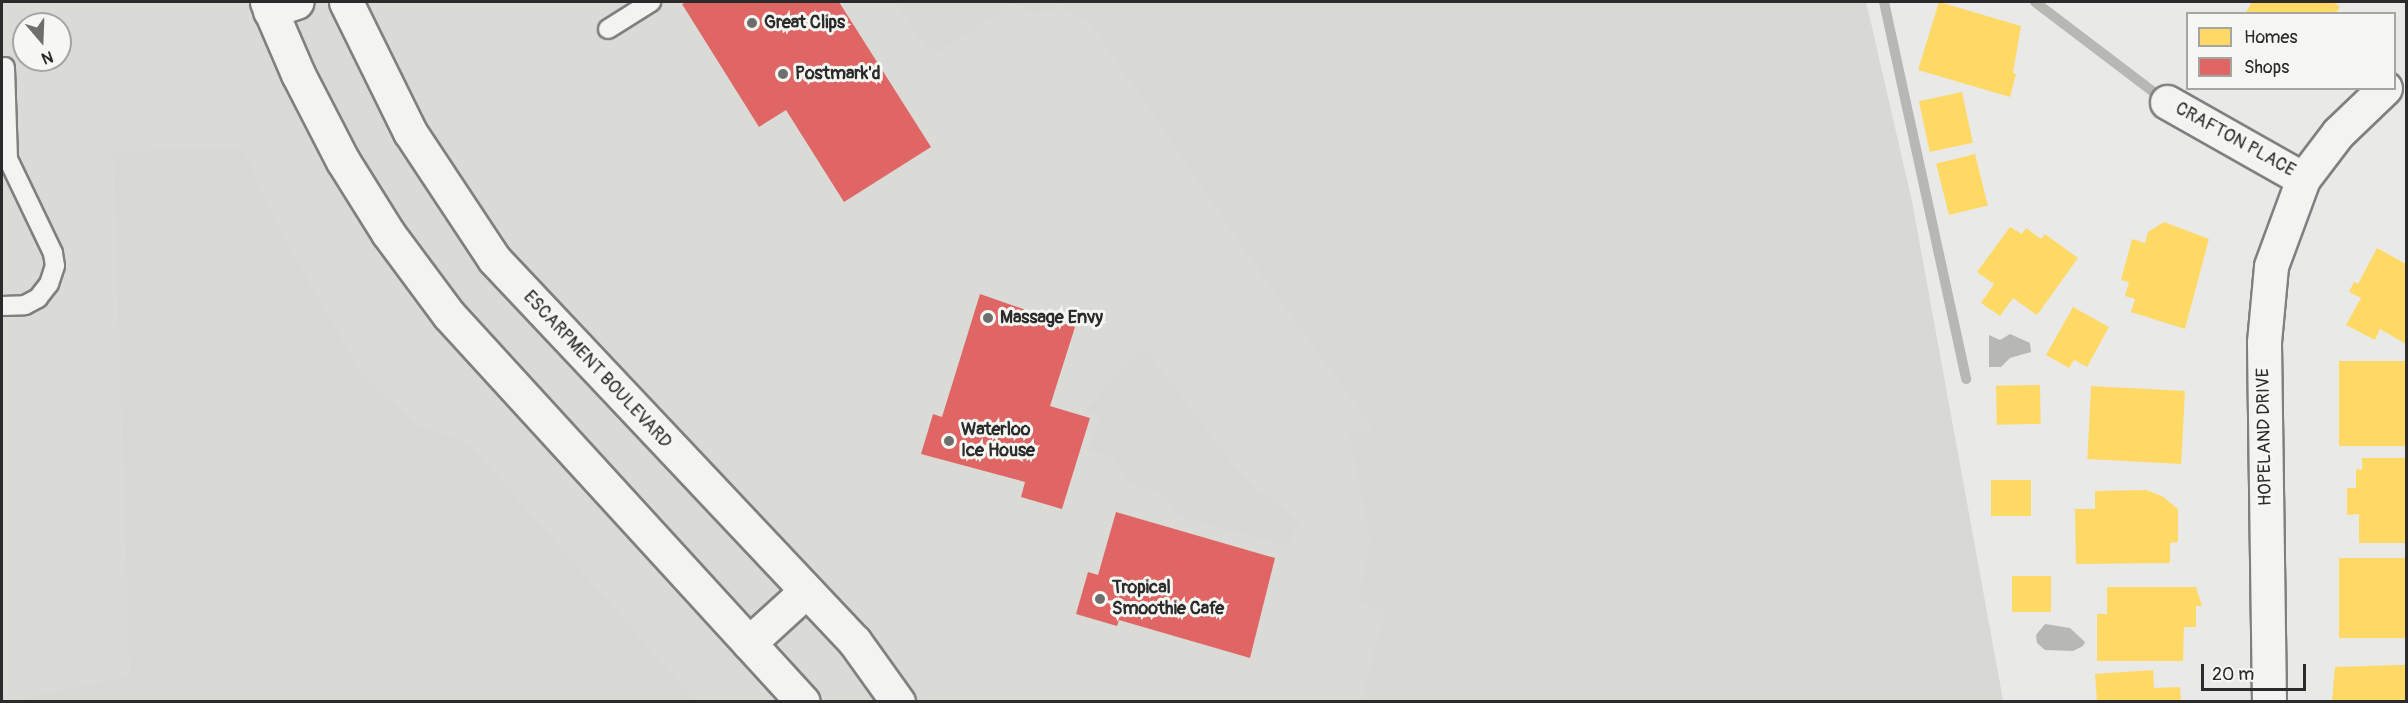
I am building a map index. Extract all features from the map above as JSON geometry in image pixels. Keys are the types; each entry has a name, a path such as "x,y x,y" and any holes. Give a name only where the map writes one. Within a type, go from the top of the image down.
{"main road":[{"name":"ESCARPMENT BOULEVARD","path":"346,2 410,132 494,259 855,642 898,702"},
{"path":"278,5 343,161 388,233 442,306 803,702"},
{"name":"HOPELAND DRIVE","path":"2269,702 2265,300 2280,234 2303,178 2338,133 2383,90"},
{"name":"CRAFTON PLACE","path":"2167,102 2303,178"},
{"path":"749,643 806,591"}],"lane":[{"path":"608,29 651,2"},
{"path":"2,306 25,305 38,298 49,284 56,266 53,253 8,159 5,67"}],"shaded area":[{"path":"2,2 1866,2 1912,202 2003,701 2,701"},
{"path":"896,2 1866,2 1912,202 2003,701 1361,701 1386,611 1358,603 1371,540 1349,434 1373,428 1273,291 1090,22 1061,7 1037,14 1013,3 940,51 925,46"},
{"path":"241,147 293,254 362,375 418,426 468,443 696,701 7,701 130,676 113,152"},
{"path":"2010,334 2030,343 2031,352 2010,358 2001,367 1989,367 1989,335 2000,340"},
{"path":"1144,347 1232,464 1250,484 1299,521 1289,546 1179,517 1166,496 1127,482 1115,459 1089,451 1099,416 1084,411"},
{"path":"2045,624 2070,628 2085,642 2083,646 2073,651 2045,650 2037,643 2036,635"}],"building: Homes":[{"path":"1939,2 2021,26 2013,73 2016,74 2010,97 1918,70"},
{"path":"2252,2 2334,2 2340,7 2336,12 2246,12"},
{"path":"1962,92 1973,143 1930,152 1919,101"},
{"path":"1975,154 1988,205 1949,215 1936,164"},
{"path":"2164,222 2209,239 2185,329 2131,312 2135,299 2125,296 2129,282 2121,280 2132,239 2145,243 2148,232"},
{"path":"2010,227 2022,234 2026,228 2041,239 2045,234 2078,258 2037,315 2013,298 2000,316 1981,303 1994,284 1977,272"},
{"path":"2377,248 2406,264 2406,344 2380,329 2375,340 2346,325 2361,298 2349,292 2354,282 2358,284"},
{"path":"2073,307 2109,327 2087,367 2074,360 2069,368 2046,355"},
{"path":"2339,361 2406,361 2406,446 2339,446"},
{"path":"2040,385 2041,424 1997,425 1996,386"},
{"path":"2091,386 2185,391 2181,464 2087,459"},
{"path":"2362,458 2405,458 2406,543 2359,543 2359,514 2347,515 2347,488 2356,488 2356,469 2362,470"},
{"path":"1991,480 2031,480 2031,516 1991,516"},
{"path":"2146,490 2162,496 2178,509 2178,542 2170,543 2170,563 2076,564 2075,509 2095,509 2095,491"},
{"path":"2339,558 2406,558 2406,638 2339,638"},
{"path":"2012,576 2051,576 2051,612 2012,612"},
{"path":"2107,587 2196,587 2202,606 2196,606 2196,627 2184,627 2183,661 2097,661 2097,614 2107,614"},
{"path":"2406,665 2406,702 2332,702 2335,667"},
{"path":"2153,670 2154,688 2180,687 2181,702 2097,702 2095,674"}],"building: Shops":[{"path":"687,2 839,2 931,147 844,202 786,110 759,127 682,4"},
{"path":"980,294 1075,327 1050,406 1090,418 1062,509 1021,497 1025,482 921,454 933,414 942,417"},
{"path":"1116,512 1275,558 1250,658 1119,620 1117,626 1076,614 1088,572 1098,575"}],"waterway":[{"path":"1884,2 1966,379"},
{"path":"2035,2 2164,100"}],"place":[{"name":"Great Clips","path":"752,23"},
{"name":"Postmark'd","path":"783,74"},
{"name":"Massage Envy","path":"988,318"},
{"name":"Waterloo Ice House","path":"949,441"},
{"name":"Tropical Smoothie Cafe","path":"1100,599"}]}
